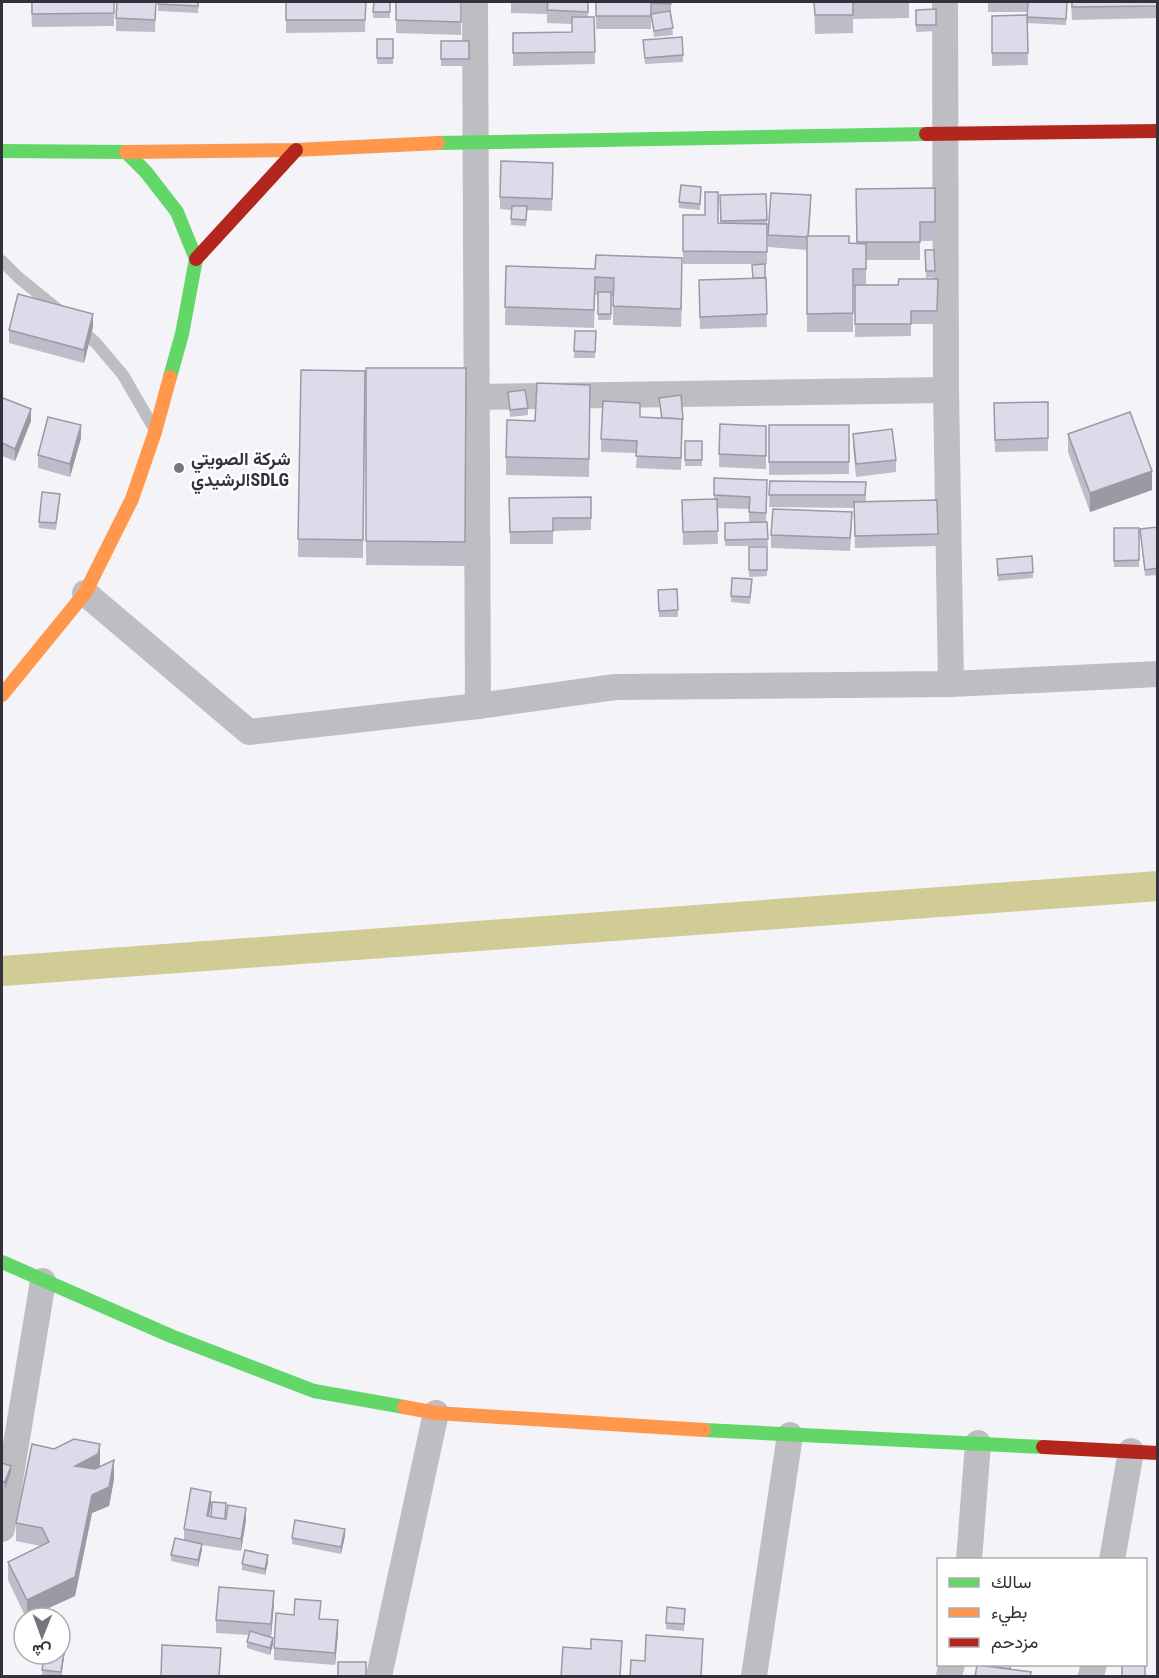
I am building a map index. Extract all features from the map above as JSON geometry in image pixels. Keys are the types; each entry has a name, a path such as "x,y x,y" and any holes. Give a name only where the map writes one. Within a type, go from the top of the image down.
{"main road":[{"path":"2,151 296,150 474,141 1158,130"},
{"path":"2,695 85,594 132,499 155,432 182,334 196,259 296,150"},
{"path":"126,152 146,171 177,212 196,259"},
{"path":"2,1262 171,1336 314,1391 436,1413 790,1435 1158,1453"}],"street":[{"path":"475,2 478,706"},
{"path":"945,2 946,390 951,684"},
{"path":"475,397 946,390"},
{"path":"85,594 249,732 478,706 615,687 951,684 1158,674"},
{"path":"2,1529 43,1281"},
{"path":"379,1677 436,1413"},
{"path":"754,1677 790,1435"},
{"path":"969,1558 978,1443"},
{"path":"1112,1558 1131,1451"}],"lane":[{"path":"2,261 96,343 123,375 155,432"}],"building":[{"path":"32,2 114,2 114,13 32,14"},
{"path":"117,2 156,2 155,20 116,18"},
{"path":"158,2 198,2 198,6 158,4"},
{"path":"286,2 366,2 365,20 286,20"},
{"path":"374,2 390,2 390,12 373,12"},
{"path":"396,2 461,2 461,22 396,20"},
{"path":"548,2 588,2 588,12 547,10"},
{"path":"596,2 671,2 671,4 651,3 651,16 596,16"},
{"path":"814,2 853,2 853,15 815,15"},
{"path":"1028,2 1067,2 1066,19 1027,17"},
{"path":"1072,2 1158,2 1158,6 1072,7"},
{"path":"936,9 936,25 916,25 916,10"},
{"path":"670,11 673,28 654,31 651,14"},
{"path":"1027,15 1028,53 992,53 992,16"},
{"path":"572,17 594,17 595,52 513,53 513,33 572,32"},
{"path":"682,37 683,55 645,58 643,40"},
{"path":"377,39 393,39 393,58 377,58"},
{"path":"441,41 469,41 469,59 441,59"},
{"path":"501,161 553,163 552,199 500,197"},
{"path":"681,185 701,187 700,204 679,202"},
{"path":"935,188 935,222 920,222 920,242 857,242 856,189"},
{"path":"705,192 718,192 718,223 767,224 767,252 683,251 683,215 705,215"},
{"path":"771,193 811,195 807,237 768,235"},
{"path":"766,194 767,220 721,221 720,195"},
{"path":"512,206 527,206 526,220 511,219"},
{"path":"807,236 849,236 849,243 866,244 866,269 853,269 853,313 807,314"},
{"path":"925,250 934,250 935,271 926,271"},
{"path":"596,255 682,258 681,309 613,306 614,278 595,277 594,310 505,307 506,266 595,269"},
{"path":"765,264 765,278 753,278 752,265"},
{"path":"766,278 767,314 700,317 699,280"},
{"path":"899,279 938,279 937,311 911,311 911,324 855,324 855,285 898,285"},
{"path":"598,292 611,292 611,314 598,314"},
{"path":"18,294 93,314 84,350 9,330"},
{"path":"575,331 596,331 595,352 574,351"},
{"path":"366,368 466,368 465,542 366,541"},
{"path":"301,370 365,371 363,540 298,539"},
{"path":"537,383 590,385 589,459 506,457 507,420 535,421"},
{"path":"525,390 528,408 510,410 508,392"},
{"path":"681,395 683,419 662,418 659,398"},
{"path":"3,398 31,409 15,449 2,443"},
{"path":"603,401 640,403 640,417 682,419 681,458 636,456 637,441 601,439"},
{"path":"1048,402 1048,438 995,440 994,403"},
{"path":"1130,412 1152,471 1090,493 1068,434"},
{"path":"48,417 81,425 70,464 38,455"},
{"path":"720,424 766,426 766,456 719,454"},
{"path":"769,425 849,425 849,462 769,462"},
{"path":"892,429 896,460 856,464 853,434"},
{"path":"685,441 702,441 702,460 685,460"},
{"path":"714,478 767,480 766,513 749,512 750,497 714,495"},
{"path":"770,481 866,482 865,495 769,495"},
{"path":"42,492 60,494 56,523 39,522"},
{"path":"591,497 591,518 553,518 553,531 510,532 509,498"},
{"path":"717,499 718,531 683,532 682,500"},
{"path":"937,500 938,534 855,536 854,502"},
{"path":"773,509 852,512 850,538 771,535"},
{"path":"767,522 768,539 725,540 725,523"},
{"path":"1158,527 1158,568 1145,570 1140,529"},
{"path":"1114,528 1139,528 1139,560 1114,561"},
{"path":"749,547 767,547 767,570 749,570"},
{"path":"1032,556 1033,572 998,575 997,559"},
{"path":"732,578 752,579 750,597 731,596"},
{"path":"677,589 678,610 659,611 658,590"},
{"path":"74,1439 100,1444 98,1454 75,1466 95,1469 114,1460 109,1487 92,1495 75,1577 27,1600 8,1562 49,1542 42,1528 16,1523 32,1444 54,1449"},
{"path":"2,1463 11,1466 5,1482 2,1481"},
{"path":"191,1488 211,1492 207,1516 226,1519 228,1505 246,1508 241,1539 184,1529"},
{"path":"212,1502 226,1503 225,1519 211,1517"},
{"path":"295,1520 345,1529 341,1547 292,1538"},
{"path":"175,1538 202,1544 198,1560 171,1555"},
{"path":"245,1550 268,1555 265,1569 242,1564"},
{"path":"219,1587 274,1591 271,1624 216,1620"},
{"path":"295,1599 321,1601 319,1619 338,1620 335,1653 274,1648 276,1613 294,1615"},
{"path":"667,1607 685,1609 684,1624 666,1623"},
{"path":"250,1631 273,1638 270,1648 247,1642"},
{"path":"646,1635 703,1639 701,1677 630,1677 631,1660 645,1661"},
{"path":"591,1639 622,1641 620,1677 561,1677 563,1647 591,1649"},
{"path":"162,1645 221,1648 219,1677 161,1677"},
{"path":"338,1662 366,1662 366,1677 338,1677"},
{"path":"43,1666 62,1666 61,1672 42,1670"},
{"path":"977,1666 1031,1672 1030,1677 975,1677"},
{"path":"990,1666 1010,1666 1010,1669"},
{"path":"1122,1666 1145,1666 1145,1677 1122,1677"}],"waterway":[{"path":"2,971 1158,886"}],"traffic: fast":[{"path":"438,143 926,134"},
{"path":"2,151 126,152 146,172 177,212 196,259 182,334 170,377"},
{"path":"2,1262 171,1336 314,1391 404,1407"},
{"path":"704,1430 1043,1447"}],"traffic: slow":[{"path":"126,152 296,150 438,143"},
{"path":"2,695 85,593 132,499 155,432 170,377"},
{"path":"404,1407 436,1413 704,1430"}],"traffic: jam":[{"path":"926,134 1158,131"},
{"path":"196,259 296,150"},
{"path":"1043,1447 1158,1453"}],"place":[{"name":"شركة الصويتي الرشيديSDLG","path":"179,468"}]}
